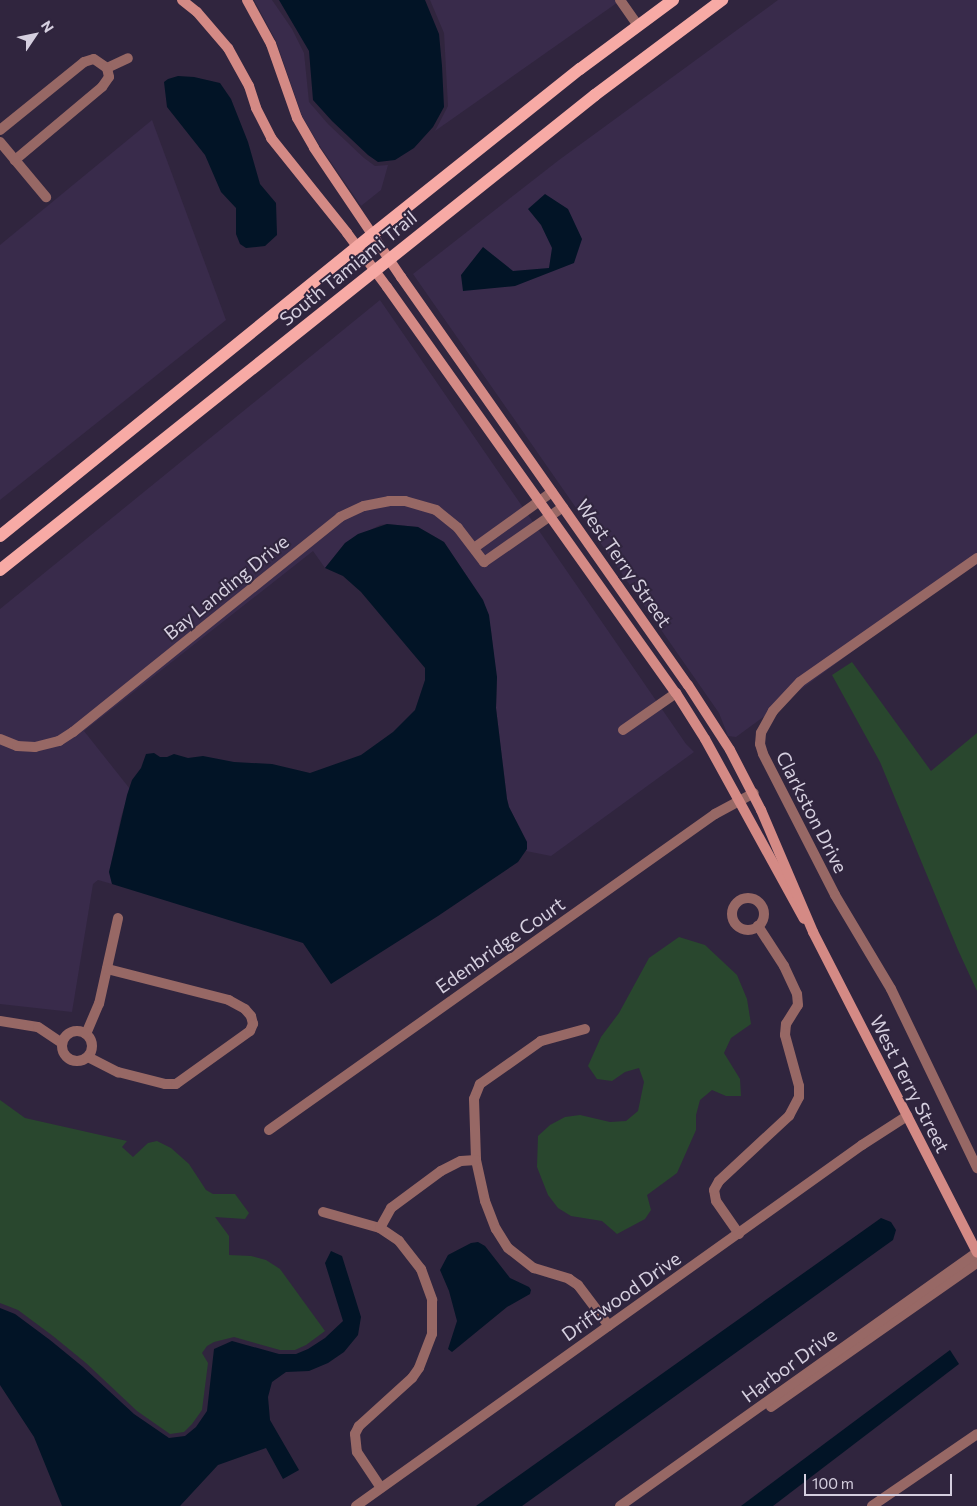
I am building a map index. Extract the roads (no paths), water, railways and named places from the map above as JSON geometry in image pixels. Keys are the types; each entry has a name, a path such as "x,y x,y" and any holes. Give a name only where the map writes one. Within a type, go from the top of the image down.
{"main road":[{"name":"South Tamiami Trail","path":"0,536 357,246 673,0"},
{"name":"South Tamiami Trail","path":"0,570 595,95 722,0"}],"street":[{"name":"West Terry Street","path":"182,0 197,12 228,48 249,86 271,138 375,270 538,502 676,693 705,739 796,908 813,932"},
{"name":"West Terry Street","path":"247,0 271,44 292,107 302,129 389,259 688,685 730,750 754,793 813,932 977,1252"},
{"path":"620,0 638,26"},
{"path":"107,68 128,58"},
{"path":"0,130 84,62 94,59 107,68 108,77 102,87 15,160"},
{"path":"0,142 46,197"},
{"path":"474,548 552,492"},
{"name":"Bay Landing Drive","path":"0,738 17,746 35,747 60,741 340,518 364,506 389,501 421,504 448,519 484,562 563,507"},
{"name":"Clarkston Drive","path":"977,558 800,682 773,711 761,733 760,744 763,754 835,895 884,977 905,1018 977,1168"},
{"path":"623,730 676,693"},
{"name":"Edenbridge Court","path":"269,1130 707,820 754,793"},
{"path":"86,1034 97,1010 118,918"},
{"path":"739,1234 716,1201 714,1190 719,1181 789,1116 799,1097 799,1086 784,1035 786,1024 798,1005 797,994 784,966 758,926"},
{"path":"88,1058 118,1072 165,1084 176,1084 250,1031 253,1024 251,1016 245,1009 229,1000 106,969"},
{"path":"0,1021 38,1027 62,1042"},
{"path":"586,1029 541,1041 480,1084 475,1092 474,1100 476,1160 485,1201 499,1234 508,1248 534,1268 569,1279 578,1285 609,1326"},
{"path":"77,1031 86,1034 92,1046 88,1058 80,1062 70,1060 63,1053 62,1042 64,1038 77,1031"},
{"name":"Driftwood Drive","path":"356,1506 862,1145 907,1116"},
{"path":"380,1228 392,1208 441,1171 461,1161 476,1160"},
{"path":"323,1212 380,1228 399,1241 418,1264 430,1289 433,1311 429,1346 419,1368 412,1378 359,1426 354,1434 354,1446 357,1452 382,1488"},
{"name":"Harbor Drive","path":"620,1506 977,1252"},
{"name":"Harbor Drive","path":"632,1506 977,1263"},
{"path":"872,1506 977,1434"}],"water":[{"path":"279,0 425,0 439,34 444,107 433,127 414,148 395,160 378,162 332,121 313,100 309,51"},
{"path":"178,76 194,77 220,83 231,99 248,142 260,184 276,203 277,235 265,246 246,248 240,244 236,234 236,208 221,192 205,155 167,107 164,82"},
{"path":"545,194 568,209 582,239 574,263 515,286 463,291 461,275 483,247 513,271 549,268 552,248 541,225 528,209"},
{"path":"387,524 418,527 444,542 483,600 489,615 497,677 496,708 507,799 509,807 527,842 527,849 518,862 438,916 331,984 303,943 112,884 109,872 127,795 132,780 141,768 146,754 154,753 160,757 167,757 174,754 188,758 203,756 234,762 272,764 310,773 361,755 393,732 415,710 425,680 425,668 361,592 343,576 325,568 345,543 358,534"},
{"path":"881,1218 891,1222 896,1230 893,1240 522,1506 476,1506"},
{"path":"478,1242 485,1246 510,1278 529,1287 531,1290 530,1294 507,1307 452,1352 448,1349 457,1321 449,1291 440,1270 448,1255 471,1243"},
{"path":"331,1251 342,1256 361,1317 358,1335 344,1352 328,1363 309,1371 286,1372 272,1382 268,1397 270,1420 299,1470 283,1479 266,1448 218,1465 180,1506 62,1506 34,1437 0,1385 0,1308 15,1314 50,1340 83,1367 134,1414 169,1438 185,1436 196,1427 207,1411 214,1349 232,1341 279,1354 296,1354 325,1338 343,1321 325,1263"},
{"path":"950,1350 959,1364 773,1506 741,1506"}]}
